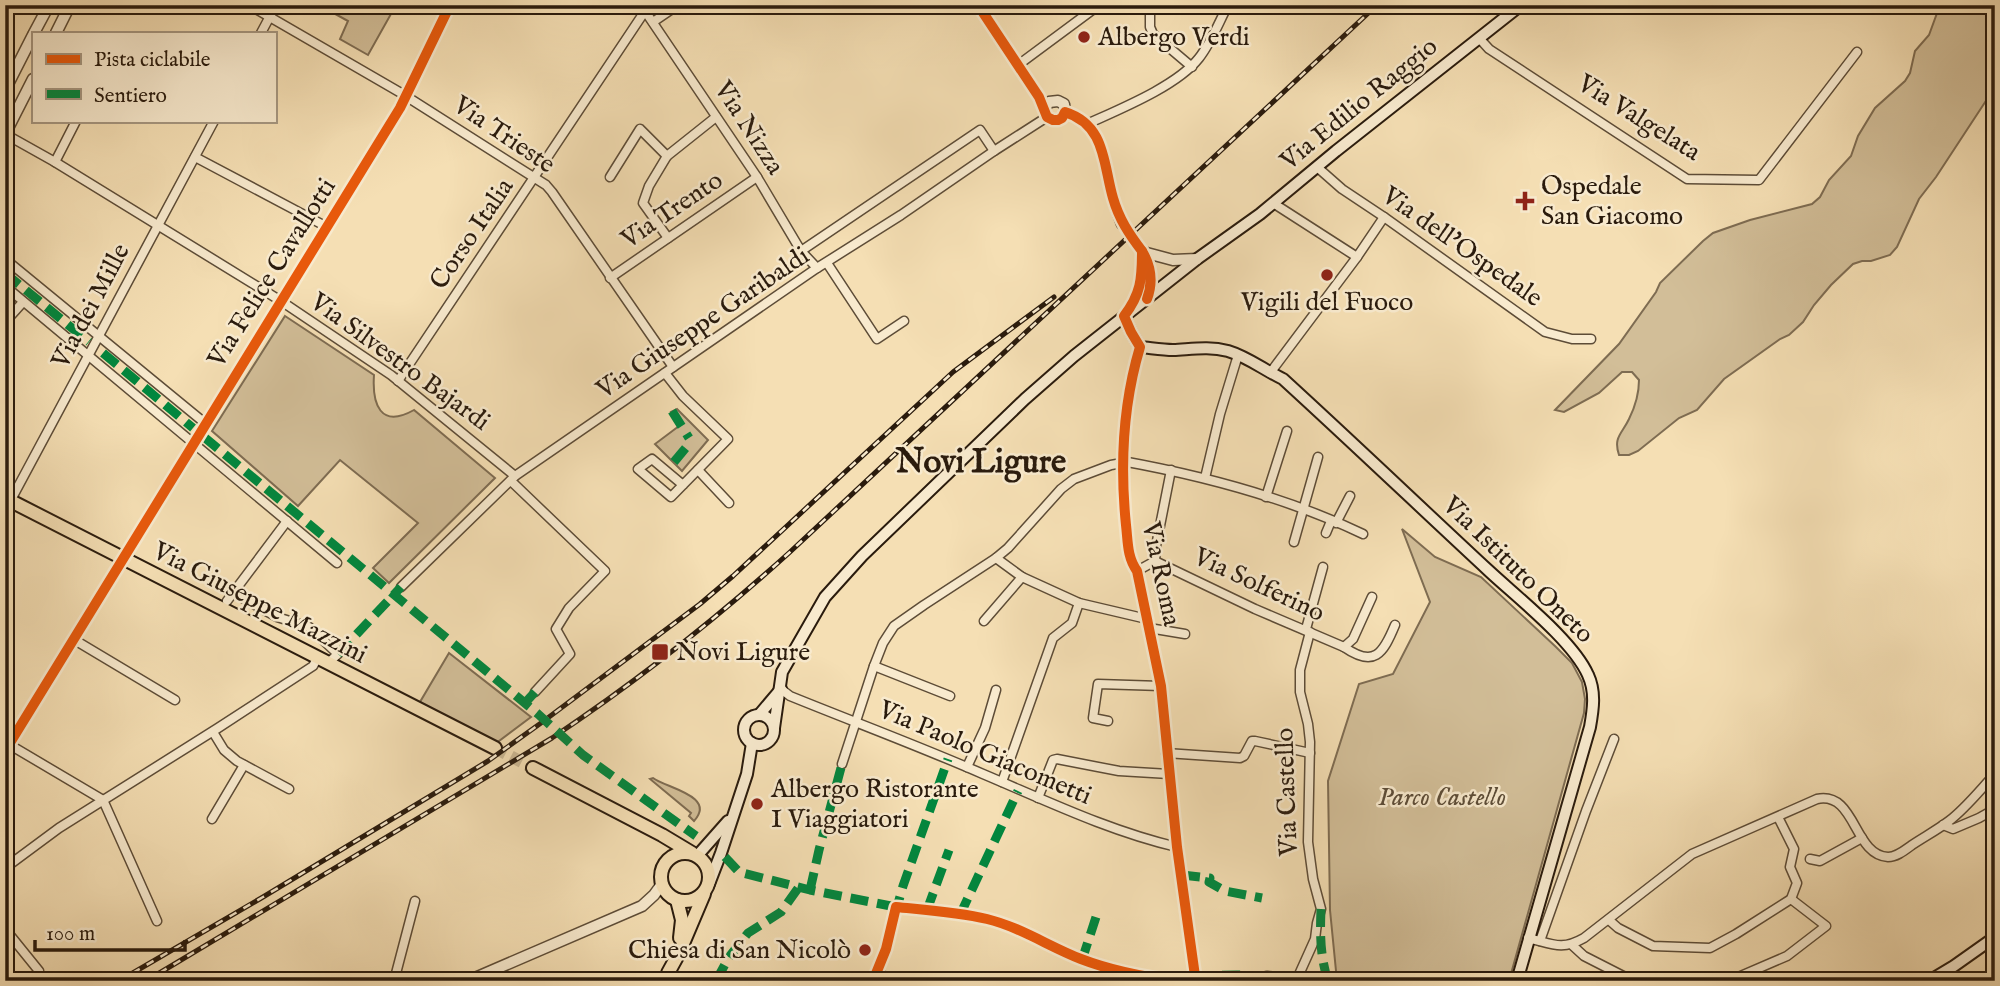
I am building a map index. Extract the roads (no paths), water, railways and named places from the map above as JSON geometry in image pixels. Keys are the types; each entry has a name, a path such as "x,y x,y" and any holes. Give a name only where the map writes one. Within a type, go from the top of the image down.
{"main road":[{"name":"Via Edilio Raggio","path":"781,688 782,672 820,606 843,575 1025,399 1124,316 1260,214 1521,5"},
{"path":"1124,316 1140,348"},
{"name":"Via Istituto Oneto","path":"1140,348 1171,350 1205,347 1231,352 1283,379 1394,480 1569,647 1588,674 1593,698 1590,727 1534,940 1527,949 1517,981"},
{"name":"Via Giuseppe Mazzini","path":"7,504 328,658 495,748"},
{"path":"766,743 752,743 745,735 744,726 750,718 759,715 781,688"},
{"path":"747,774 772,737 781,688"},
{"path":"759,715 769,719 774,728"},
{"path":"666,977 679,953 721,853 747,774 752,743"},
{"path":"533,768 654,831 695,855 707,865 710,878 707,887 696,899 677,900 667,894 662,884 661,871 668,860 682,853 695,855"},
{"path":"695,855 732,817"},
{"path":"654,831 664,845 668,860"},
{"path":"666,977 682,929 681,910 677,900"},
{"path":"1928,981 1995,937"}],"street":[{"path":"35,32 48,5"},
{"path":"57,32 71,5"},
{"name":"Via Trieste","path":"249,5 406,96 535,178 552,192 673,367"},
{"path":"262,32 276,5"},
{"name":"Via Felice Cavallotti","path":"6,746 406,96 450,5"},
{"path":"653,22 678,5"},
{"path":"978,5 1053,120 1062,118 1065,112 1061,102 1048,109"},
{"path":"1018,65 1099,5"},
{"path":"1150,5 1150,27 1153,34 1192,67"},
{"path":"1090,122 1116,112 1157,90 1192,67 1202,55 1228,5"},
{"name":"Via Nizza","path":"647,8 653,22 757,177 801,251 817,268"},
{"name":"Corso Italia","path":"398,381 647,8"},
{"path":"5,90 32,38"},
{"name":"Via Valgelata","path":"1479,38 1489,49 1687,179 1759,180 1857,52"},
{"path":"5,134 32,81"},
{"name":"Via Giuseppe Garibaldi","path":"401,587 513,478 817,268 995,151 1048,109"},
{"path":"1065,112 1090,122 1100,145 1122,224"},
{"path":"668,238 643,203 649,186 667,156 716,117"},
{"path":"55,162 75,122"},
{"name":"Via dei Mille","path":"7,504 213,122"},
{"path":"610,177 640,129 667,156"},
{"path":"801,251 980,130 995,151"},
{"name":"Via Silvestro Bajardi","path":"5,134 281,301 398,381 513,478 605,571 562,617 556,629 570,654 535,692"},
{"path":"195,156 327,227"},
{"name":"Via dell'Ospedale","path":"1317,167 1342,189 1545,332 1572,340 1591,339"},
{"name":"Via Trento","path":"610,278 757,177"},
{"path":"1273,203 1357,257"},
{"path":"1270,373 1384,217"},
{"path":"1142,251 1173,260 1197,259"},
{"path":"1142,251 1150,267 1147,299"},
{"path":"1124,316 1136,301 1142,251"},
{"path":"5,259 206,424"},
{"path":"827,263 877,340 904,321"},
{"path":"5,286 337,563"},
{"path":"5,322 23,302"},
{"name":"Via Roma","path":"1140,348 1133,375 1122,462 1123,501 1129,557 1137,571 1161,686 1177,847"},
{"path":"1205,478 1238,355"},
{"path":"664,373 683,396 728,439 698,470 683,485 671,497 638,469 652,458 683,485"},
{"path":"1266,497 1287,431"},
{"path":"1294,542 1318,457"},
{"path":"842,764 874,666 883,643 894,626 996,558 1061,489 1085,474 1122,462 1171,470 1303,509 1363,534"},
{"path":"698,470 729,503"},
{"path":"1137,571 1155,561 1171,470"},
{"path":"1326,533 1350,496"},
{"path":"227,601 287,522"},
{"path":"996,558 1022,577 1079,603 1185,634"},
{"name":"Via Solferino","path":"1155,561 1255,609 1345,647 1357,656 1366,658 1381,652 1395,625"},
{"name":"Via Castello","path":"1266,979 1297,979 1315,940 1321,909 1313,880 1308,842 1310,753 1308,724 1300,692 1300,670 1323,567"},
{"path":"984,621 1022,577"},
{"path":"5,868 59,828 328,658 309,627 277,617 233,593"},
{"name":"Via Solferino","path":"1345,647 1353,639 1372,597"},
{"path":"1002,782 1053,638 1072,623 1079,603"},
{"path":"73,639 175,700"},
{"path":"874,666 950,696"},
{"path":"1108,721 1093,718 1098,684 1161,686"},
{"name":"Via Paolo Giacometti","path":"781,688 790,696 967,767 1093,822 1177,847"},
{"path":"967,767 985,728 996,690"},
{"path":"213,732 224,750 244,765 289,789"},
{"path":"1614,739 1534,940 1564,947 1572,945 1609,920 1692,854 1825,797 1841,805 1872,850 1887,857 1897,855 1943,825 1970,802 1995,774"},
{"path":"1166,752 1240,758 1244,756 1252,741 1255,741 1310,753"},
{"path":"6,746 103,800 158,920"},
{"path":"1038,798 1053,760 1076,761 1124,771 1169,774"},
{"path":"212,819 244,765"},
{"path":"1943,825 1954,829 1995,810"},
{"path":"1609,920 1618,928 1653,946 1710,948 1736,934 1791,899 1797,883 1790,867 1794,849 1777,817"},
{"path":"1810,859 1820,861 1863,838"},
{"path":"468,981 642,906 662,884"},
{"path":"1729,981 1787,956 1826,926 1791,899"},
{"path":"394,981 415,901"},
{"path":"5,929 39,971"},
{"path":"1572,945 1584,956 1633,981"},
{"path":"875,977 902,981"}],"tunnel":[{"path":"1122,224 1142,251"},
{"path":"495,748 533,768"}],"railway":[{"path":"146,981 552,738 674,650 790,552 1377,5"},
{"path":"119,981 488,761 541,723 700,604 953,372 1054,297"}],"place":[{"name":"Albergo Verdi","path":"1084,37"},
{"name":"Ospedale San Giacomo","path":"1525,201"},
{"name":"Vigili del Fuoco","path":"1327,275"},
{"name":"Novi Ligure","path":"660,652"},
{"name":"Albergo Ristorante I Viaggiatori","path":"757,804"},
{"name":"Chiesa di San Nicolò","path":"865,950"}],"district":[{"name":"Novi Ligure","path":"981,463"}],"park label":[{"name":"Parco Castello","path":"1442,797"}]}
